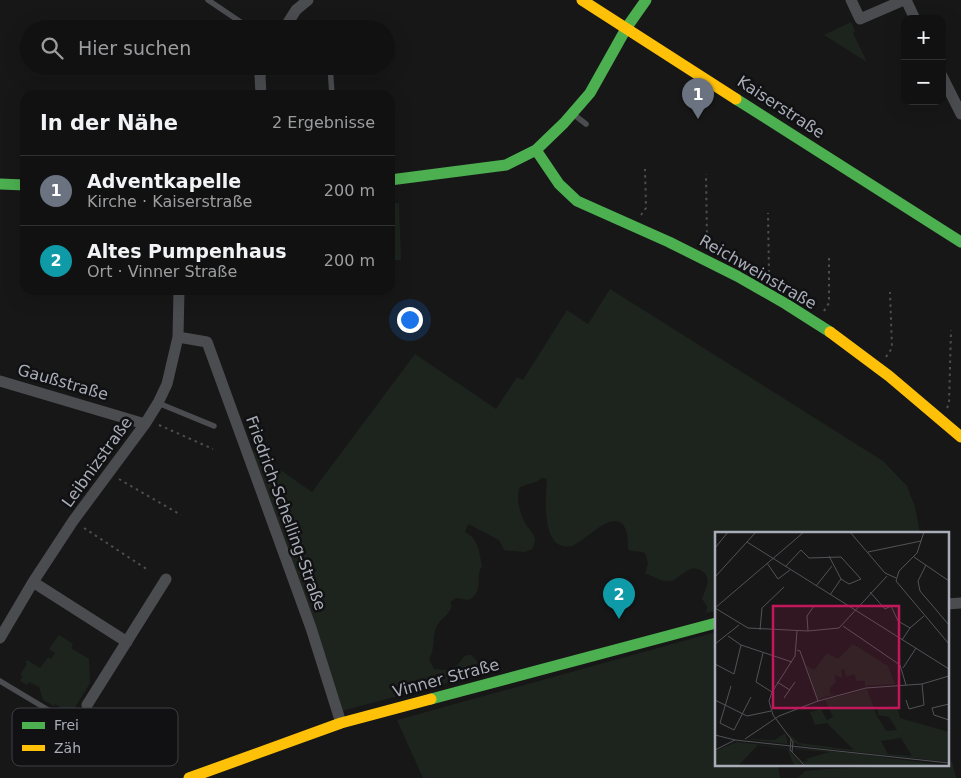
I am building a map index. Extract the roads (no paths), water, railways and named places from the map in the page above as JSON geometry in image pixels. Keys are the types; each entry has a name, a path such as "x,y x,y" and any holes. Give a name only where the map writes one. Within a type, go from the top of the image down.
{"street":[{"path":"290,20 296,10 308,0"},
{"name":"Kaiserstraße","path":"582,0 961,242"},
{"path":"395,179 506,165 536,150 590,93 627,28 646,0"},
{"path":"851,0 860,20 905,0 913,15"},
{"path":"260,75 261,90"},
{"path":"946,84 961,114"},
{"name":"Reichweinstraße","path":"536,150 564,192 577,202 697,255 760,288 816,323 879,368 961,437"},
{"path":"0,184 20,185"},
{"name":"Leibnizstraße","path":"0,638 33,582 73,521 146,422 158,402 167,384 178,337 179,295"},
{"name":"Friedrich-Schelling-Straße","path":"178,337 207,342 311,628 341,723"},
{"name":"Gaußstraße","path":"0,381 146,422"},
{"path":"87,706 166,579"},
{"path":"33,582 127,642"},
{"path":"948,604 961,603"},
{"name":"Vinner Straße","path":"188,778 341,723 715,623"}],"lane":[{"path":"208,0 238,20"},
{"path":"331,75 332,90"},
{"path":"572,114 586,124"},
{"path":"158,402 214,426"},
{"path":"0,680 45,708"}],"place":[{"name":"Adventkapelle","path":"698,119"},
{"name":"Altes Pumpenhaus","path":"619,619"}]}
